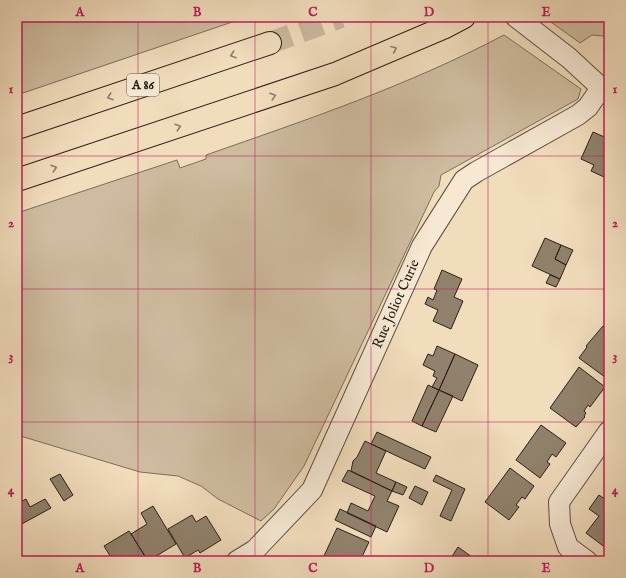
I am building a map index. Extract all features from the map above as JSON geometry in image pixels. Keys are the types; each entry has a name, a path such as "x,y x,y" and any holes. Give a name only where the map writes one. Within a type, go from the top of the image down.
{"highway":[{"path":"17,180 336,74 443,28 464,17"},
{"name":"A 86","path":"17,128 270,42"}],"street":[{"path":"516,17 569,58 605,91"},
{"name":"Rue Joliot Curie","path":"237,561 255,550 312,490 422,246 464,180 578,115 605,91"},
{"path":"587,561 568,547 560,524 559,502 609,431"}],"shaded area":[{"path":"17,17 247,17 17,95"},
{"path":"544,17 609,17 609,39 603,36 592,35 580,43"},
{"path":"504,35 581,89 578,99 441,175 439,186 434,192 304,466 274,509 261,521 218,499 201,486 178,476 140,472 17,435 17,213 177,160 180,168 206,159 206,155 320,115 394,86"}],"building":[{"path":"593,132 609,139 609,169 606,170 604,177 591,171 594,165 581,159"},
{"path":"545,238 561,245 555,259 566,265 560,279 532,266"},
{"path":"561,245 573,250 566,265 555,259"},
{"path":"442,270 462,279 454,297 463,301 451,329 433,321 438,310 425,304 428,297 433,300 437,290 434,289"},
{"path":"550,275 560,279 556,287 546,283"},
{"path":"603,326 609,330 609,380 579,358 587,347 586,346"},
{"path":"437,346 455,354 439,390 432,387 437,378 433,376 435,371 423,365 428,354 433,356"},
{"path":"455,354 478,365 462,401 439,390"},
{"path":"579,367 605,387 590,407 588,405 584,411 586,413 584,416 585,417 576,427 550,408"},
{"path":"428,385 439,390 422,426 412,421"},
{"path":"439,390 453,396 436,432 422,426"},
{"path":"541,425 566,443 556,457 552,454 547,462 550,464 540,478 516,460"},
{"path":"377,432 431,457 425,469 371,444"},
{"path":"365,441 386,451 376,473 396,482 392,491 351,471 353,461 357,457"},
{"path":"510,468 534,486 525,499 522,497 516,505 519,507 509,520 485,502"},
{"path":"348,470 392,491 387,501 399,506 387,532 347,513 351,503 368,511 375,496 342,481"},
{"path":"60,474 73,495 64,501 50,479"},
{"path":"436,475 465,489 451,521 440,516 452,490 433,481"},
{"path":"396,482 407,487 403,495 392,491"},
{"path":"415,486 428,492 422,505 409,498"},
{"path":"599,495 609,502 609,543 606,548 586,533 599,516 589,509"},
{"path":"26,499 30,507 45,499 51,508 18,526 17,504"},
{"path":"153,506 176,544 148,561 131,534 147,524 141,513"},
{"path":"340,509 376,526 371,537 335,520"},
{"path":"192,515 196,522 206,516 221,540 200,553 198,550 185,558 168,529"},
{"path":"337,528 369,542 360,561 329,561 323,558"},
{"path":"129,531 148,561 113,561 104,546"},
{"path":"458,547 472,557 470,561 449,561"}],"tunnel":[{"path":"270,43 341,17"}]}
